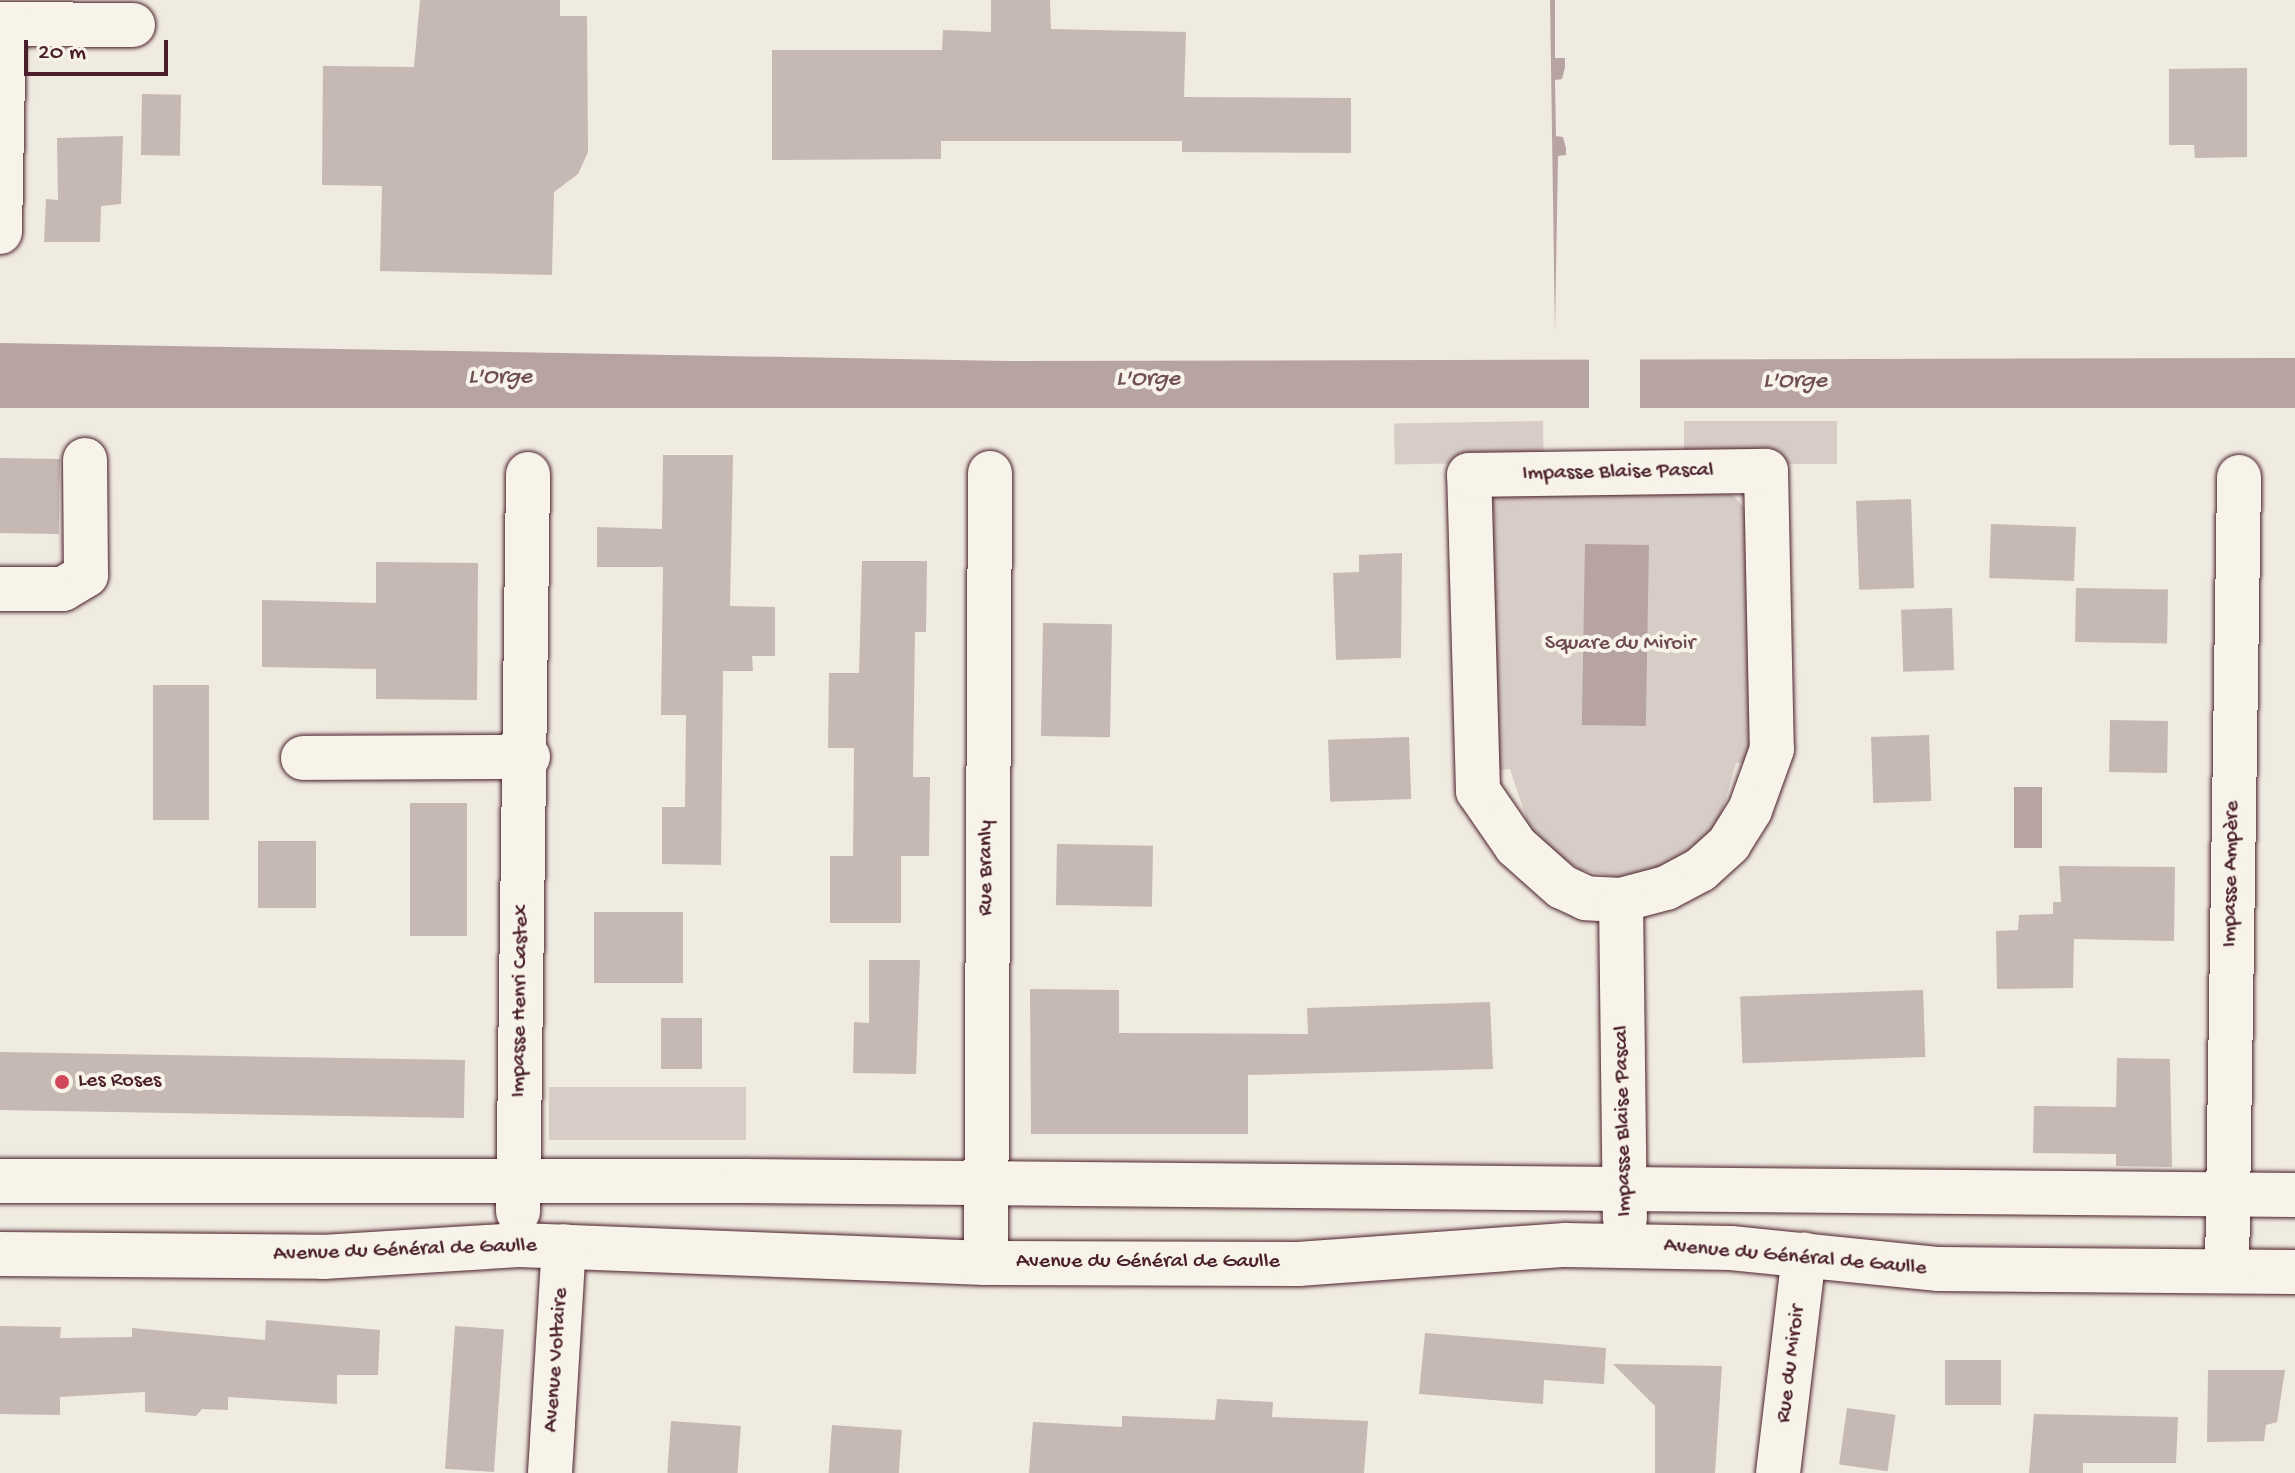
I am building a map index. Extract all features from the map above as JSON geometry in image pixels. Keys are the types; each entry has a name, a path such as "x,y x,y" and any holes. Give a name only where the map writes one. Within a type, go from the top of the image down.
{"street":[{"path":"0,232 2,24 133,25"},
{"path":"0,589 63,589 86,575 85,460"},
{"name":"Impasse Blaise Pascal","path":"1766,471 1772,749 1764,779 1729,844 1700,870 1666,888 1621,900 1586,898 1562,887 1516,846 1478,791 1469,475 1766,471"},
{"name":"Rue Branly","path":"986,1263 990,473"},
{"name":"Impasse Henri Castex","path":"519,1245 517,1183 528,757 528,474"},
{"name":"Impasse Ampère","path":"2227,1271 2239,477"},
{"path":"303,758 528,757"},
{"name":"Impasse Blaise Pascal","path":"1621,900 1626,1246"},
{"path":"0,1181 1625,1188 2295,1195"},
{"name":"Avenue du Général de Gaulle","path":"0,1254 323,1257 519,1245 986,1263 1372,1262 1500,1247 1626,1246 1804,1255 1939,1269 2295,1272"},
{"name":"Avenue Voltaire","path":"550,1473 564,1246"},
{"name":"Rue du Miroir","path":"1778,1473 1804,1255"}],"green space":[{"path":"1543,421 1544,462 1395,465 1394,424"},
{"path":"1684,421 1837,421 1837,464 1684,464"},
{"name":"Square du Miroir","path":"1728,489 1747,511 1755,763 1736,763 1720,820 1682,860 1628,879 1580,870 1545,846 1529,827 1510,769 1491,771 1491,501 1498,494"},
{"path":"549,1087 746,1087 746,1140 549,1140"}],"water":[{"path":"1550,0 1555,0 1555,58 1565,58 1562,79 1555,80 1556,136 1563,137 1566,155 1558,156 1555,333"},
{"name":"L'Orge","path":"0,343 1008,361 2295,358 2295,408 0,408"},
{"path":"1585,544 1649,545 1646,726 1582,725"},
{"path":"2014,787 2042,787 2042,848 2014,848"}],"pier":[{"path":"1589,355 1640,355 1640,410 1589,410"}],"building":[{"path":"420,0 560,0 560,16 587,16 588,152 578,174 554,192 552,275 380,271 382,186 322,185 323,66 414,67"},
{"path":"991,0 1050,0 1051,29 1186,32 1184,97 1351,98 1351,153 1182,152 1182,141 941,141 941,159 772,160 772,50 942,50 943,30 991,32"},
{"path":"2247,68 2247,157 2195,158 2194,145 2169,145 2169,69"},
{"path":"142,94 181,95 180,156 141,155"},
{"path":"123,136 121,204 101,206 100,242 44,242 46,199 58,200 57,138"},
{"path":"663,455 733,455 730,606 775,607 775,656 752,656 753,671 723,671 721,865 662,864 662,807 685,807 686,715 661,715 663,567 597,567 597,527 662,529"},
{"path":"0,458 60,459 59,534 0,533"},
{"path":"1911,499 1914,588 1859,590 1856,501"},
{"path":"1991,524 2076,527 2074,581 1989,578"},
{"path":"1402,553 1401,658 1336,660 1333,573 1359,572 1359,555"},
{"path":"862,561 927,561 926,632 915,632 913,777 930,777 929,856 901,856 901,923 830,923 830,856 853,856 854,748 828,748 829,673 859,673"},
{"path":"376,562 478,563 477,700 376,699 376,669 262,667 262,600 376,603"},
{"path":"2076,588 2168,590 2167,644 2075,642"},
{"path":"1952,608 1954,670 1903,672 1901,610"},
{"path":"1043,623 1112,624 1110,737 1041,736"},
{"path":"153,685 209,685 209,820 153,820"},
{"path":"2110,720 2168,721 2167,773 2109,772"},
{"path":"1929,735 1931,801 1873,803 1871,737"},
{"path":"1409,737 1411,799 1330,802 1328,740"},
{"path":"410,803 467,803 467,936 410,936"},
{"path":"258,841 316,841 316,908 258,908"},
{"path":"1057,844 1153,846 1152,907 1056,905"},
{"path":"2059,866 2175,867 2174,941 2074,939 2073,988 1997,989 1996,931 2018,930 2019,915 2053,914 2053,902 2061,902"},
{"path":"594,912 683,912 683,983 594,983"},
{"path":"869,960 920,960 916,1074 853,1073 854,1022 869,1023"},
{"path":"1030,989 1119,990 1119,1033 1308,1034 1307,1008 1490,1002 1493,1069 1248,1075 1248,1134 1031,1134"},
{"path":"1923,990 1925,1057 1742,1063 1740,996"},
{"path":"661,1018 702,1018 702,1069 661,1069"},
{"path":"0,1052 465,1060 464,1118 0,1110"},
{"path":"2117,1058 2170,1059 2172,1167 2116,1166 2116,1154 2033,1153 2034,1106 2116,1107"},
{"path":"266,1320 380,1330 378,1375 337,1375 337,1404 228,1397 228,1410 202,1409 196,1416 145,1412 145,1392 60,1397 60,1415 0,1414 0,1326 61,1327 60,1338 132,1337 132,1328 265,1340"},
{"path":"455,1326 504,1329 494,1472 445,1469"},
{"path":"1425,1333 1606,1348 1604,1384 1544,1380 1543,1404 1419,1394"},
{"path":"1945,1360 2001,1360 2001,1405 1945,1405"},
{"path":"1613,1364 1722,1366 1715,1473 1655,1473 1655,1406"},
{"path":"2208,1370 2285,1370 2277,1422 2266,1425 2264,1441 2207,1442"},
{"path":"1217,1399 1273,1402 1272,1417 1368,1421 1364,1473 1029,1473 1033,1422 1122,1427 1122,1416 1215,1420"},
{"path":"1847,1408 1896,1415 1888,1471 1839,1464"},
{"path":"2034,1414 2178,1417 2176,1463 2083,1463 2083,1473 2029,1473"},
{"path":"671,1421 741,1426 738,1473 667,1473"},
{"path":"832,1425 902,1430 899,1473 829,1473"}],"place":[{"name":"Les Roses","path":"62,1082"}]}
